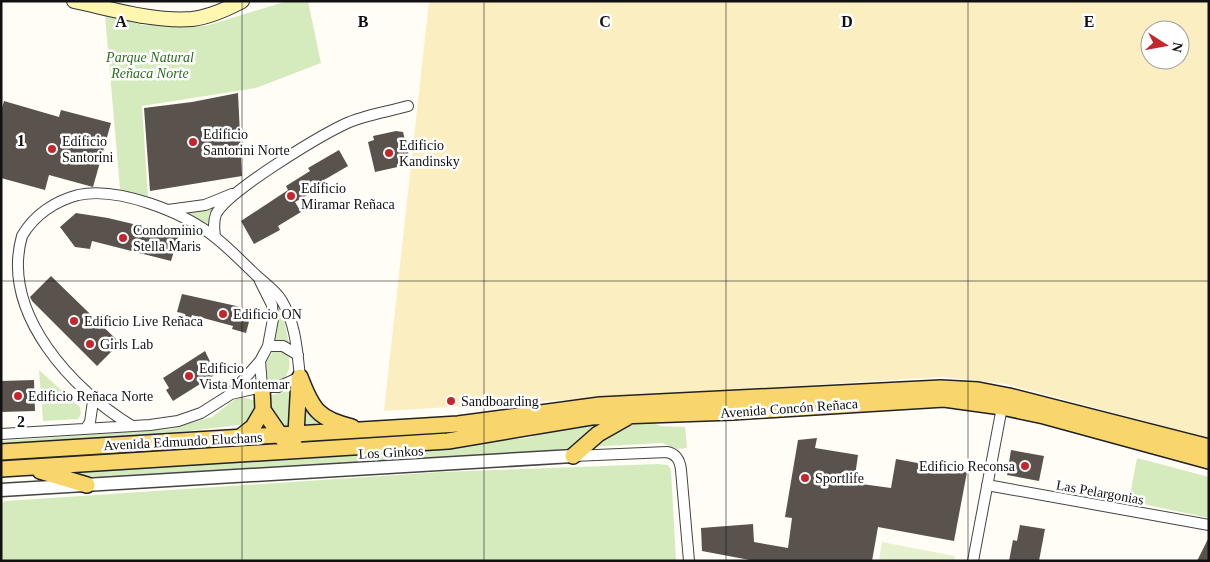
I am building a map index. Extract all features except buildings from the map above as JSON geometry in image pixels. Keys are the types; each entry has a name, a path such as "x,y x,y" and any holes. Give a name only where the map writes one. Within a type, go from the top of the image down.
{"main road":[{"path":"75,1 134,13 192,18 212,14 242,1"},
{"path":"300,378 309,402 324,417 336,423 366,430"},
{"path":"290,452 289,435 300,378"},
{"path":"239,438 253,427 263,410 262,387"},
{"name":"Avenida Concón Reñaca","path":"366,430 458,424 600,405 941,388 978,390 1009,396 1209,447"},
{"name":"Avenida Concón Reñaca","path":"364,446 448,441 550,422 591,417 633,414 733,412 911,400 963,401 1002,407 1209,461"},
{"path":"263,410 289,435"},
{"path":"573,456 598,434 633,414"},
{"name":"Avenida Edmundo Eluchans","path":"1,452 366,430"},
{"name":"Avenida Edmundo Eluchans","path":"1,469 364,446"},
{"path":"26,468 87,485"}],"street":[{"path":"215,237 215,216 220,208 240,191 295,154 346,124 408,106"},
{"path":"168,210 204,205 240,191"},
{"path":"132,426 93,401 72,384 47,358 20,319 11,288 12,266 17,247 26,230 41,214 60,202 81,195 114,195 168,210 215,237 272,288 292,320 300,378 278,387 262,387 231,394"},
{"path":"1,434 132,426 178,421 202,412 231,394 260,361 268,346 273,319 272,306 258,277"},
{"path":"268,346 283,346 298,355"},
{"path":"260,361 262,387"},
{"path":"86,428 90,422 93,401"},
{"path":"973,561 1002,407"},
{"name":"Los Ginkos","path":"1,490 573,456 672,453 680,462 689,561"},
{"name":"Las Pelargonias","path":"987,485 1209,525"}],"green space":[{"name":"Parque Natural Reñaca Norte","path":"308,1 321,63 256,88 142,106 148,197 120,189 105,15 143,25 206,26 284,2"},
{"path":"215,205 209,214 208,224 186,212"},
{"path":"276,304 283,315 289,344 272,342"},
{"path":"274,350 286,352 290,364 288,372 281,383 272,384 268,382 266,363"},
{"path":"39,370 80,407 81,414 78,419 43,421"},
{"path":"289,390 293,392 289,428 285,428 268,404 269,396"},
{"path":"300,394 326,426 302,428"},
{"path":"242,397 253,400 257,407 247,424 131,438 1,446 1,441 171,429 212,417 234,400"},
{"path":"649,420 660,426 685,427 687,448 677,449 662,443 588,447 626,421"},
{"path":"608,421 573,448 459,457 85,478 72,471 528,438 564,427"},
{"path":"1137,458 1209,477 1209,518 1129,501"},
{"path":"668,465 671,470 676,561 1,561 1,503 6,501 442,472"},
{"path":"882,542 955,556 954,561 879,561"}],"sand":[{"path":"429,1 1209,1 1209,438 1006,384 942,377 384,411"}],"place":[{"name":"Edificio Santorini Norte","path":"193,142"},
{"name":"Edificio Santorini","path":"52,149"},
{"name":"Edificio Kandinsky","path":"389,153"},
{"name":"Edificio Miramar Reñaca","path":"291,196"},
{"name":"Condominio Stella Maris","path":"123,238"},
{"name":"Edificio ON","path":"223,314"},
{"name":"Edificio Live Reñaca","path":"74,321"},
{"name":"Girls Lab","path":"90,344"},
{"name":"Edificio Vista Montemar","path":"189,376"},
{"name":"Edificio Reñaca Norte","path":"18,396"},
{"name":"Sandboarding","path":"451,401"},
{"name":"Edificio Reconsa","path":"1025,466"},
{"name":"Sportlife","path":"805,478"}]}
